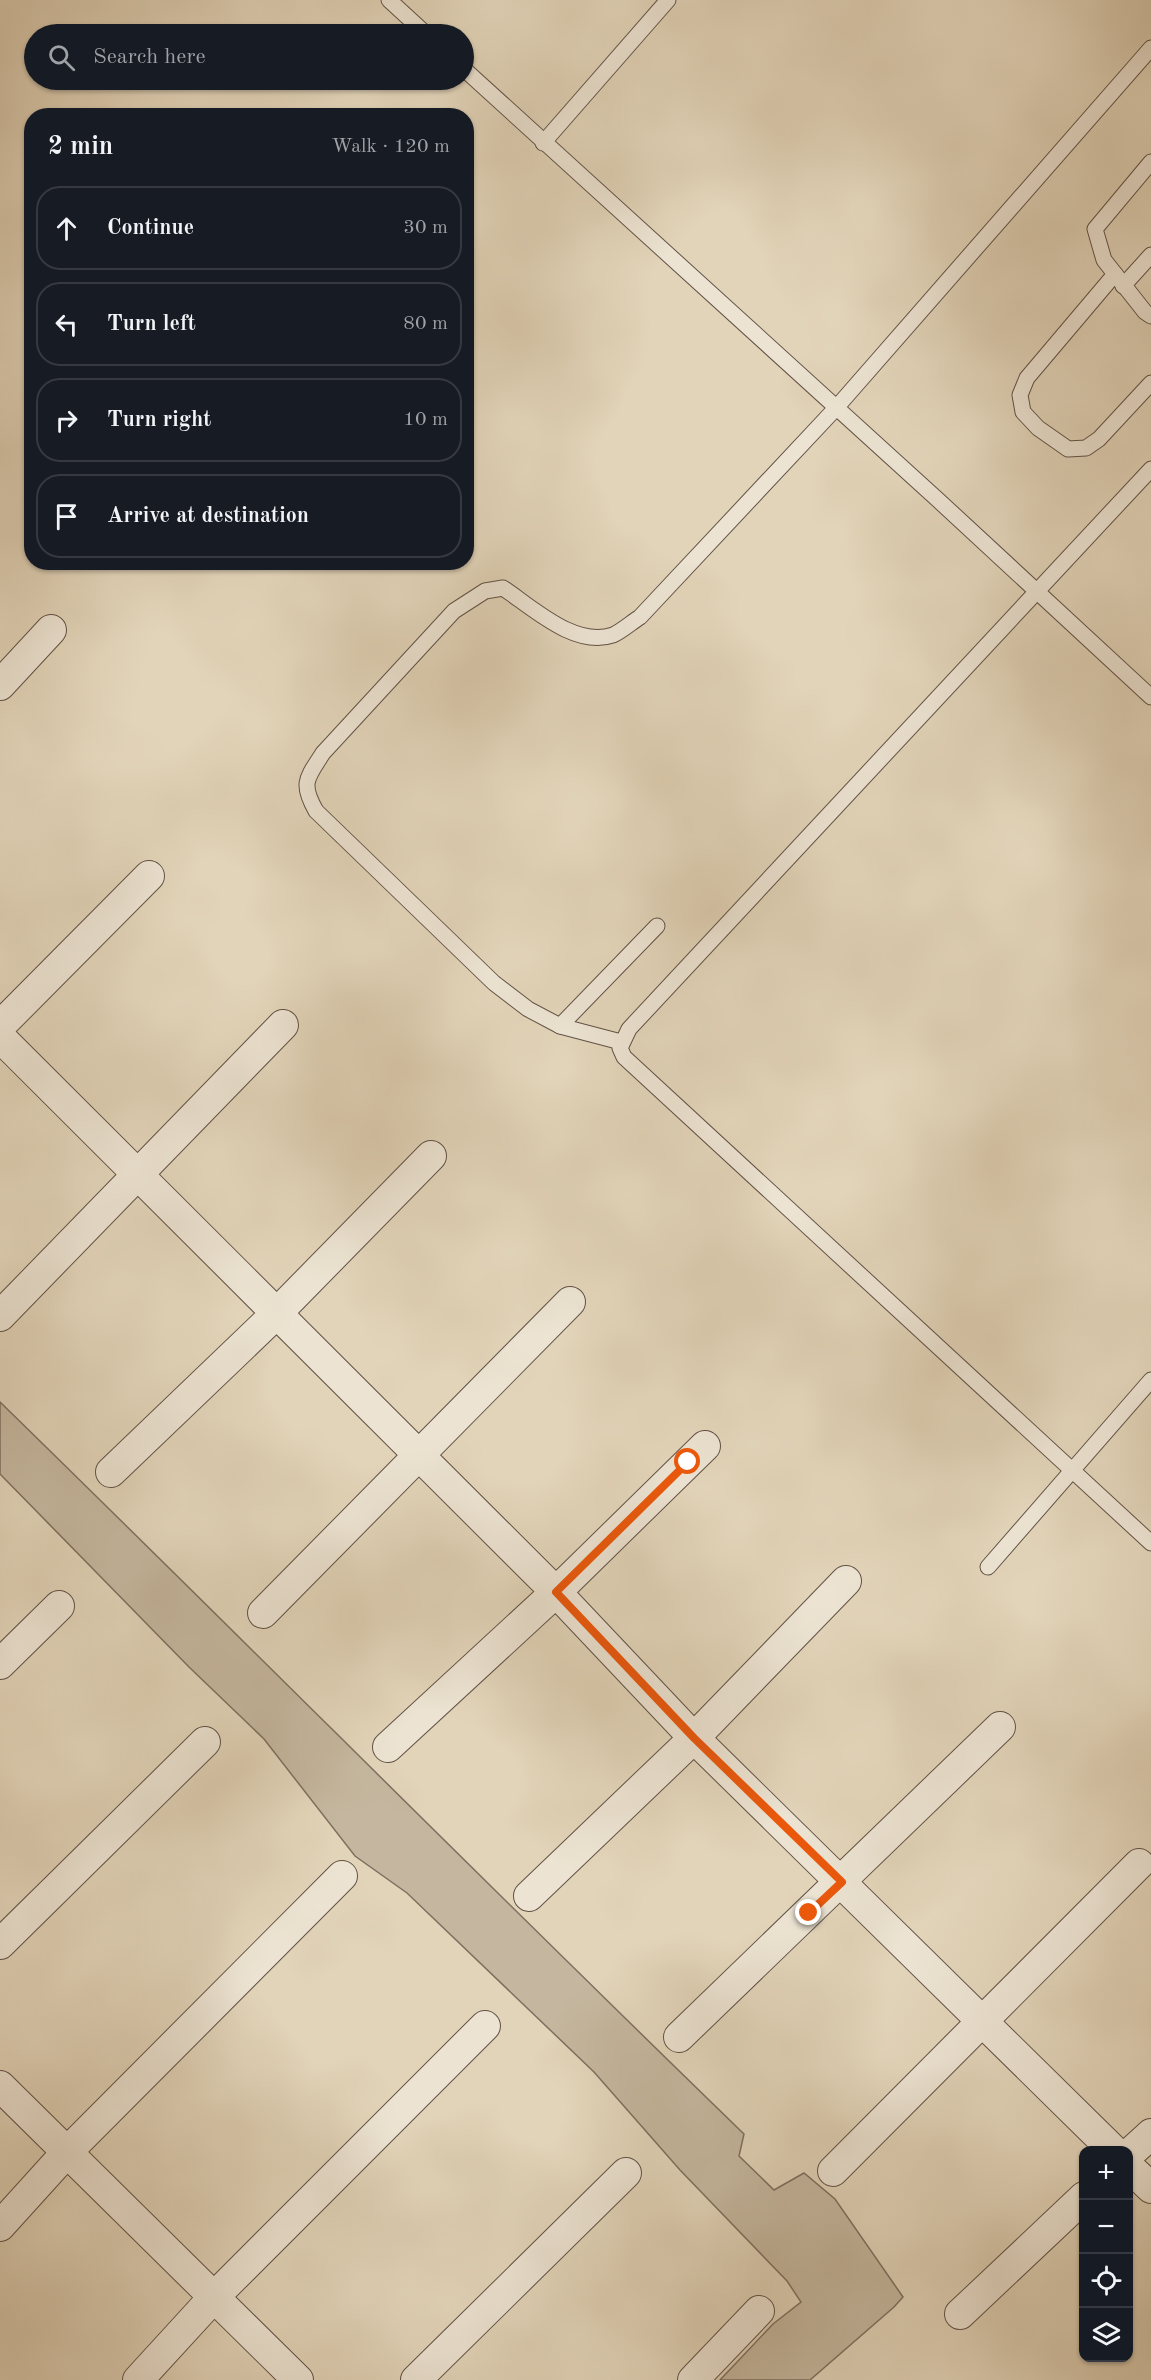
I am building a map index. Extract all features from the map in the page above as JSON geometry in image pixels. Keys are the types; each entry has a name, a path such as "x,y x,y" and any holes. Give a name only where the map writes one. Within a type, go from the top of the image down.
{"street":[{"path":"0,685 51,630"},
{"path":"0,1026 149,876"},
{"path":"0,1316 283,1025"},
{"path":"0,1037 556,1592 694,1738 1108,2146"},
{"path":"111,1472 277,1313 431,1156"},
{"path":"263,1613 570,1302"},
{"path":"388,1747 556,1592 705,1446"},
{"path":"529,1896 694,1738 846,1581"},
{"path":"0,1664 59,1606"},
{"path":"679,2037 1000,1727"},
{"path":"0,1944 205,1742"},
{"path":"833,2171 1139,1864"},
{"path":"0,2226 67,2152 342,1876"},
{"path":"138,2380 214,2298 485,2026"},
{"path":"0,2086 298,2380"},
{"path":"1133,2150 1151,2134"},
{"path":"1133,2171 1151,2188"},
{"path":"416,2380 626,2173"},
{"path":"960,2314 1081,2200"},
{"path":"693,2380 759,2311"}],"lane":[{"path":"389,0 415,24"},
{"path":"543,143 668,0"},
{"path":"621,1042 560,1026 528,1009 494,983 316,811 307,795 305,785 309,775 324,753 454,611 485,591 503,588 562,626 587,639 613,634 640,616 836,408 1151,48"},
{"path":"474,78 1151,697"},
{"path":"1151,162 1095,229 1104,260 1151,316"},
{"path":"1151,255 1119,280 1027,378 1020,394 1023,412 1038,428 1068,448 1086,448 1099,439 1151,383"},
{"path":"1151,469 628,1029 621,1042 624,1057 938,1348 1072,1467 1151,1543"},
{"path":"560,1026 657,926"},
{"path":"987,1567 1072,1467 1151,1380"}],"shaded area":[{"path":"0,1402 744,2134 739,2156 774,2190 804,2173 835,2199 903,2297 894,2307 810,2380 720,2380 773,2324 801,2302 787,2281 680,2170 594,2072 407,1893 355,1856 264,1739 189,1667 0,1474"}],"route":[{"path":"688,1462 556,1592 694,1738 842,1882 809,1913"}]}
